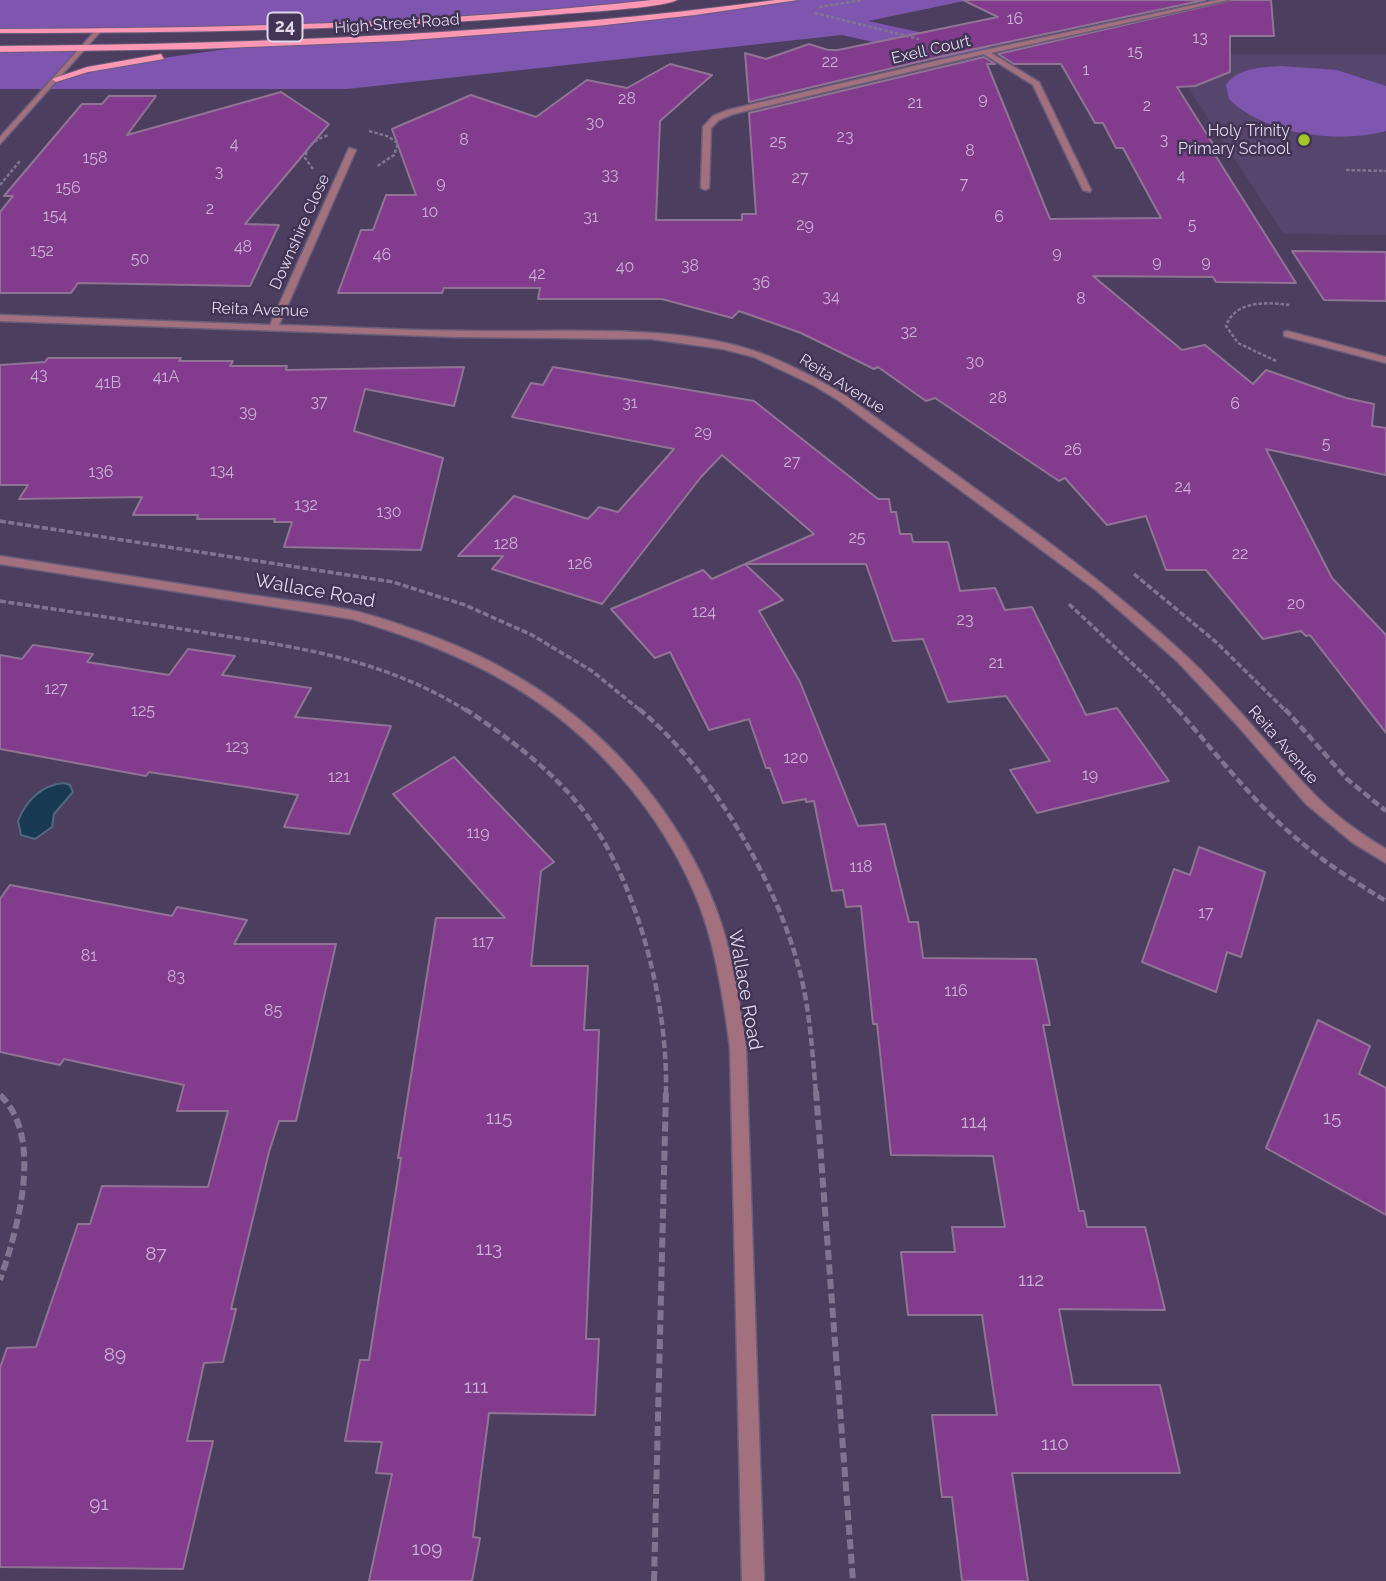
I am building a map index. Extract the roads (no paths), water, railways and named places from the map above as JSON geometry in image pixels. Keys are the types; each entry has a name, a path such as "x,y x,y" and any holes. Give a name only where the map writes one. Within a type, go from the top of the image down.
{"main road":[{"name":"High Street Road","path":"0,31 98,31 400,22 673,0"},
{"name":"High Street Road","path":"0,49 241,47 537,29 794,0"},
{"path":"56,79 113,65 241,47"}],"street":[{"name":"Exell Court","path":"705,188 705,132 710,122 716,118 750,106 957,58 1226,0"},
{"path":"0,142 98,31"},
{"path":"985,52 1036,84 1087,190"},
{"name":"Downshire Close","path":"274,326 352,150"},
{"name":"Reita Avenue","path":"0,318 457,334 650,336 724,346 757,355 842,398 1100,587 1181,659 1242,722 1311,800 1358,839 1386,857"},
{"path":"1287,334 1386,360"},
{"name":"Wallace Road","path":"0,560 352,615 443,643 520,681 576,721 622,766 650,803 674,838 712,920 729,988 738,1047 753,1581"}],"water":[{"path":"64,783 70,785 73,792 54,814 52,827 35,839 21,835 18,821 25,807 41,791"}],"place":[{"name":"Holy Trinity Primary School","path":"1304,140"}]}
